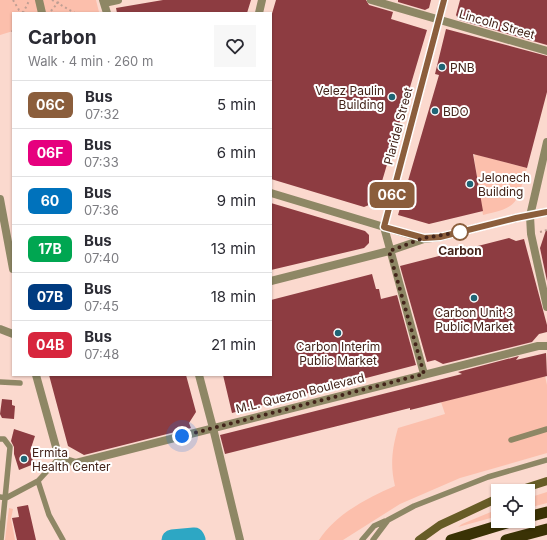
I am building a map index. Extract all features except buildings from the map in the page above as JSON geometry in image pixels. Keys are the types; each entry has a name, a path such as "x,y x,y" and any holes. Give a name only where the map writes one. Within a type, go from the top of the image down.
{"highway":[{"path":"535,515 547,512"},
{"path":"451,540 491,528"},
{"path":"506,540 547,529"}],"main road":[{"path":"535,485 547,481"},
{"path":"419,540 440,525 491,501"}],"street":[{"path":"39,0 42,12"},
{"path":"107,12 104,1 118,0"},
{"path":"259,12 262,0"},
{"name":"Lincoln Street","path":"371,0 547,51"},
{"name":"Plaridel Street","path":"424,374 389,251 384,227 444,0"},
{"path":"547,142 530,216 531,234 547,307"},
{"path":"272,193 424,238"},
{"path":"0,199 12,265"},
{"path":"272,281 389,251 424,238 440,237 547,212"},
{"path":"0,329 12,334"},
{"name":"M.L. Quezon Boulevard","path":"59,458 76,462 424,374 538,346 547,346"},
{"path":"36,376 59,458"},
{"path":"199,376 240,540"}],"lane":[{"path":"0,382 20,383"},
{"path":"511,440 547,428"},
{"path":"0,439 4,439 10,447 3,498 1,540"},
{"path":"3,498 38,481 59,458"},
{"path":"362,540 374,526 414,506 488,477 547,460"},
{"path":"38,481 49,515 63,540"},
{"path":"373,540 388,520"}],"path":[{"path":"12,0 22,12"},
{"path":"24,12 30,0"},
{"path":"52,0 73,12"},
{"path":"50,12 60,0"}],"shaded area":[{"path":"0,0 96,0 99,12 12,12 12,31 0,35"},
{"path":"475,154 527,168 518,196 511,206 483,215 474,157"},
{"path":"545,376 547,385 547,453 460,478 400,504 343,540 319,540 334,522 343,515 363,502 395,486 392,457 398,428 445,414 441,402"},
{"path":"547,492 547,503 535,506 535,496"},
{"path":"9,508 13,509 11,519 15,540 5,540"},
{"path":"491,512 491,518 458,527"}],"waterway":[{"path":"172,540 194,538 195,540"}],"bus line":[{"name":"06C","path":"444,0 384,227 424,238 440,237 516,218 547,212"}],"place":[{"name":"PNB","path":"442,67"},
{"name":"Velez Paulin Building","path":"392,97"},
{"name":"BDO","path":"435,111"},
{"name":"Jelonech Building","path":"470,184"},
{"name":"Carbon","path":"460,232"},
{"name":"Carbon Unit 3 Public Market","path":"474,298"},
{"name":"Carbon Interim Public Market","path":"338,333"},
{"name":"Ermita Health Center","path":"24,459"}],"route":[{"path":"182,436 424,374 389,251 424,238 440,237 460,232"}]}
